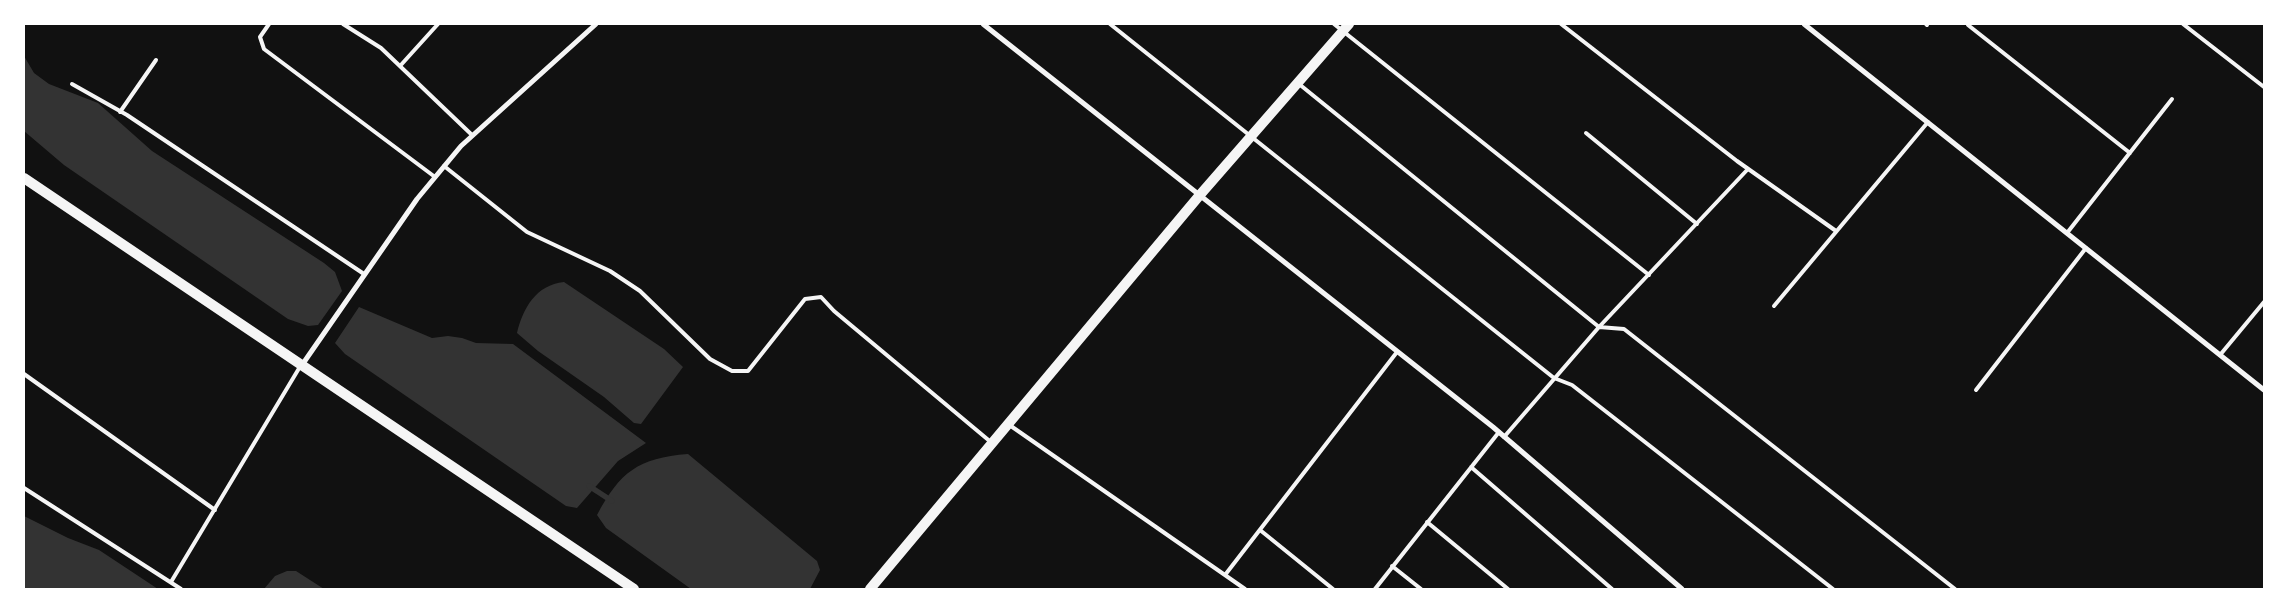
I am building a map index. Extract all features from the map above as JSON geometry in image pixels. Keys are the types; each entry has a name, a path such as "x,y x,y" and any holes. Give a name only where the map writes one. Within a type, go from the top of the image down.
{"main road":[{"path":"870,589 1199,196 1298,82 1342,26"},
{"path":"24,178 634,589"}],"street":[{"path":"301,365 417,198 434,177 472,135 596,24"},
{"path":"983,24 1499,432 1682,589"},
{"path":"1804,24 2264,390"}],"lane":[{"path":"269,24 260,37 264,49 434,177"},
{"path":"342,24 381,48 472,135"},
{"path":"400,66 438,24"},
{"path":"1110,24 1554,378 1572,385 1833,589"},
{"path":"1561,24 1748,169 1836,231"},
{"path":"2183,24 2264,88"},
{"path":"1968,25 2130,153"},
{"path":"1342,26 1649,275"},
{"path":"120,112 156,60"},
{"path":"1298,82 1599,327 1624,329 1955,589"},
{"path":"72,84 120,112 364,274"},
{"path":"2067,233 2172,99"},
{"path":"1774,306 1928,122"},
{"path":"1586,133 1697,224"},
{"path":"444,166 527,232 610,271 640,291 710,359 732,370 748,372 806,299 821,298 992,443"},
{"path":"1504,437 1599,327 1748,169"},
{"path":"1976,390 2086,248"},
{"path":"2220,354 2264,302"},
{"path":"1225,575 1398,352"},
{"path":"171,582 301,365"},
{"path":"24,374 215,510"},
{"path":"1008,424 1244,589"},
{"path":"1375,589 1499,432"},
{"path":"1471,467 1612,589"},
{"path":"24,488 181,589"},
{"path":"1427,522 1508,589"},
{"path":"1260,530 1333,589"},
{"path":"1392,566 1421,589"}],"shaded area":[{"path":"24,56 34,73 49,84 98,103 152,151 335,272 342,291 318,325 308,326 288,319 64,165 24,131"},
{"path":"564,282 664,349 683,367 641,424 634,423 604,397 538,351 517,333 523,315 532,299 546,288"},
{"path":"359,307 432,338 448,336 476,343 513,344 646,443 618,461 577,508 566,506 345,354 335,343"},
{"path":"688,454 817,561 820,570 810,589 691,589 606,528 597,515 605,500 623,478 632,470 656,459"},
{"path":"24,516 68,538 99,550 158,589 24,589"},
{"path":"287,571 296,571 324,589 264,589 275,576"}],"waterway":[{"path":"589,486 612,501"}]}
